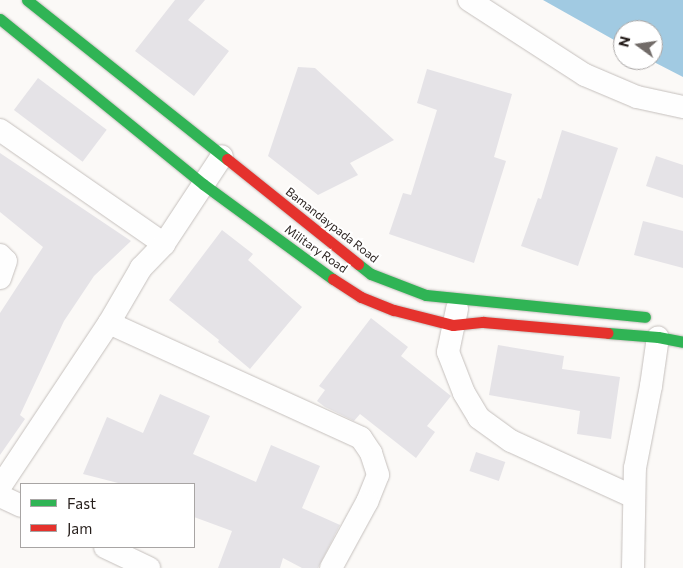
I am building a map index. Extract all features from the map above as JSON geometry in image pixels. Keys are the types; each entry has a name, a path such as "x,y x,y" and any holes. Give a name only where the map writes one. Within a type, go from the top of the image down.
{"street":[{"name":"Bamandaypada Road","path":"27,0 147,101 222,156 366,285 459,300 596,311 656,328"},
{"path":"469,0 585,75 636,97 683,107"},
{"name":"Military Road","path":"0,18 132,121 203,184 306,261 366,285 394,310 453,325 483,322 592,330 656,328 683,342"},
{"path":"0,130 164,244"},
{"path":"0,486 109,323 141,268 164,244 222,156"},
{"path":"0,255 6,261 0,278"},
{"path":"422,317 426,295"},
{"path":"459,300 448,352 464,393 479,418 511,441 634,497"},
{"path":"592,330 596,311"},
{"path":"109,323 361,438 371,453 378,475 367,502 331,568"},
{"path":"633,568 635,468 656,328"},
{"path":"0,496 20,506"},
{"path":"107,548 149,568"}],"water":[{"path":"543,0 683,0 683,77 663,67 663,20 613,20 613,39"}],"building":[{"path":"175,0 205,0 188,20 229,51 194,96 135,51"},
{"path":"298,67 315,68 394,140 350,163 358,175 318,195 268,156"},
{"path":"427,69 512,94 494,157 506,161 474,263 389,234 403,193 411,195 437,110 417,103"},
{"path":"38,78 107,130 83,162 14,110"},
{"path":"562,130 618,148 578,266 521,246 538,198 541,199"},
{"path":"0,153 131,241 94,276 64,321 20,415 25,419 0,455 0,313 43,247 0,212"},
{"path":"656,156 683,165 683,198 646,186"},
{"path":"643,221 683,231 683,268 634,255"},
{"path":"222,230 253,254 248,260 302,307 250,369 218,342 219,340 169,300"},
{"path":"371,318 408,347 401,356 451,396 427,426 435,432 416,458 360,414 354,421 317,401 325,390 319,386"},
{"path":"498,345 564,356 562,369 620,377 611,439 577,434 580,411 489,395"},
{"path":"160,394 210,416 193,454 256,482 271,445 320,466 302,508 340,525 318,568 302,568 283,558 280,568 218,568 232,531 195,517 195,483 118,483 83,474 107,417 143,433"},
{"path":"476,452 505,462 499,481 469,471"}],"traffic: fast":[{"path":"27,0 227,159"},
{"path":"0,19 203,184 333,279"},
{"path":"358,264 371,274 426,295 645,317"},
{"path":"608,333 658,337 683,342"}],"traffic: jam":[{"path":"227,159 358,264"},
{"path":"333,279 361,297 394,310 453,325 483,322 608,333"}]}
